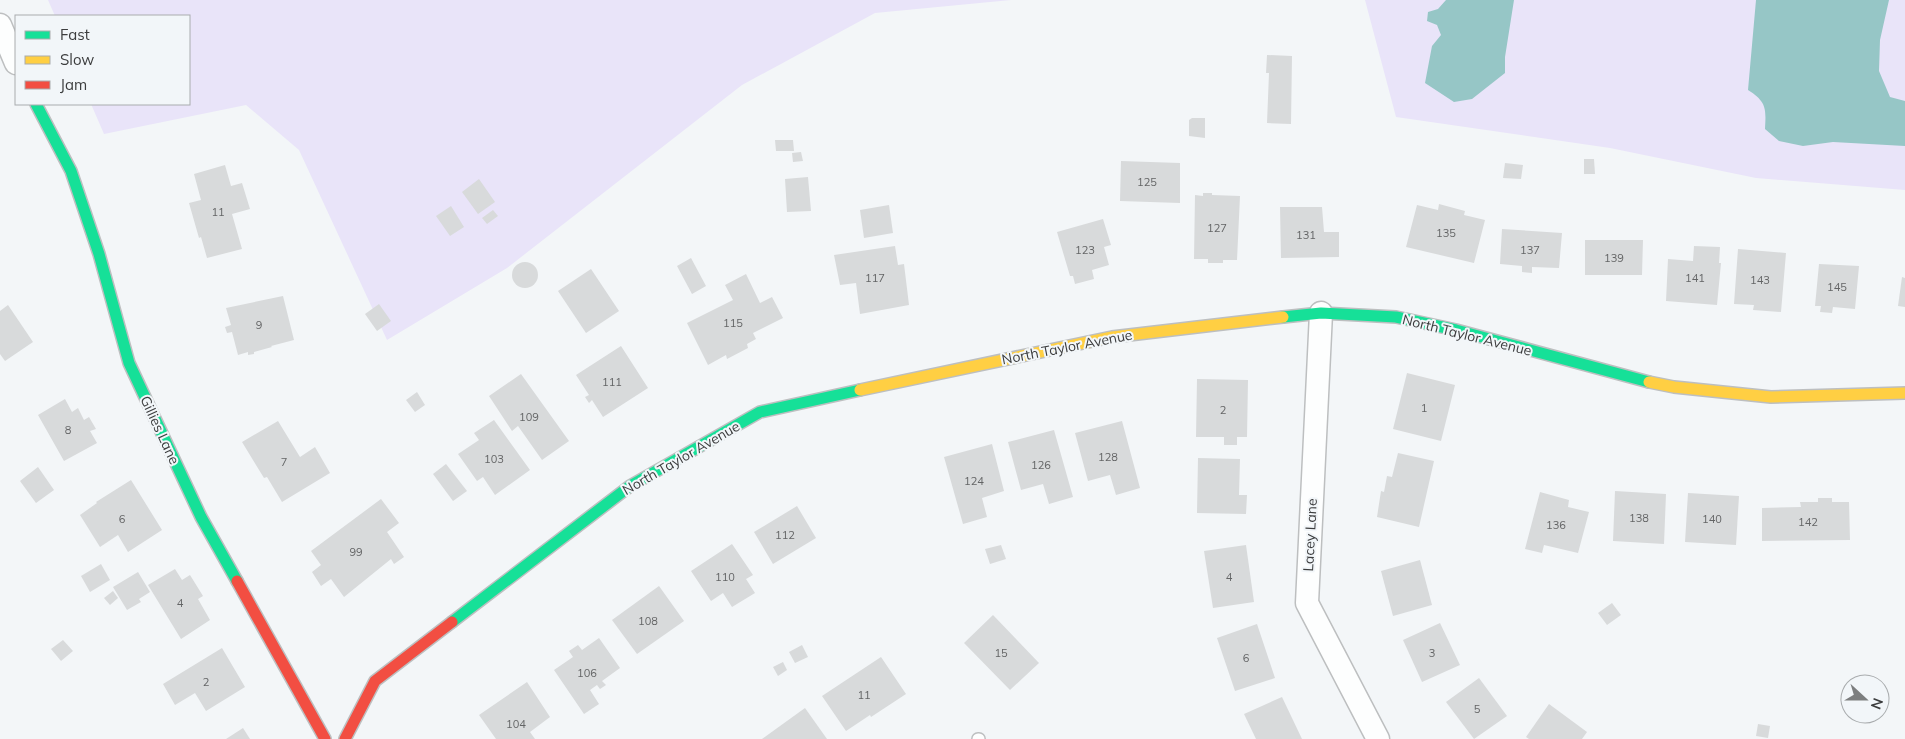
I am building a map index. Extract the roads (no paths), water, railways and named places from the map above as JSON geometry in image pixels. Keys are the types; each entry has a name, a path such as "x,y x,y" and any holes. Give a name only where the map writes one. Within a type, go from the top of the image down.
{"street":[{"path":"0,25 15,62"},
{"name":"Gillies Lane","path":"37,105 71,171 99,254 129,363 201,517 325,739"},
{"name":"North Taylor Avenue","path":"345,739 375,681 630,486 760,412 916,377 1112,337 1321,313 1396,317 1456,330 1628,378 1674,387 1771,397 1905,393"},
{"name":"Lacey Lane","path":"1321,313 1307,603 1378,739"}],"water":[{"path":"1446,0 1514,0 1505,57 1505,73 1472,99 1454,102 1425,83 1432,46 1441,35 1437,25 1427,21 1428,12 1438,9"},
{"path":"1756,0 1889,0 1880,40 1879,71 1890,97 1905,101 1905,146 1833,142 1803,146 1779,141 1765,129 1764,106 1759,98 1748,90"}]}
